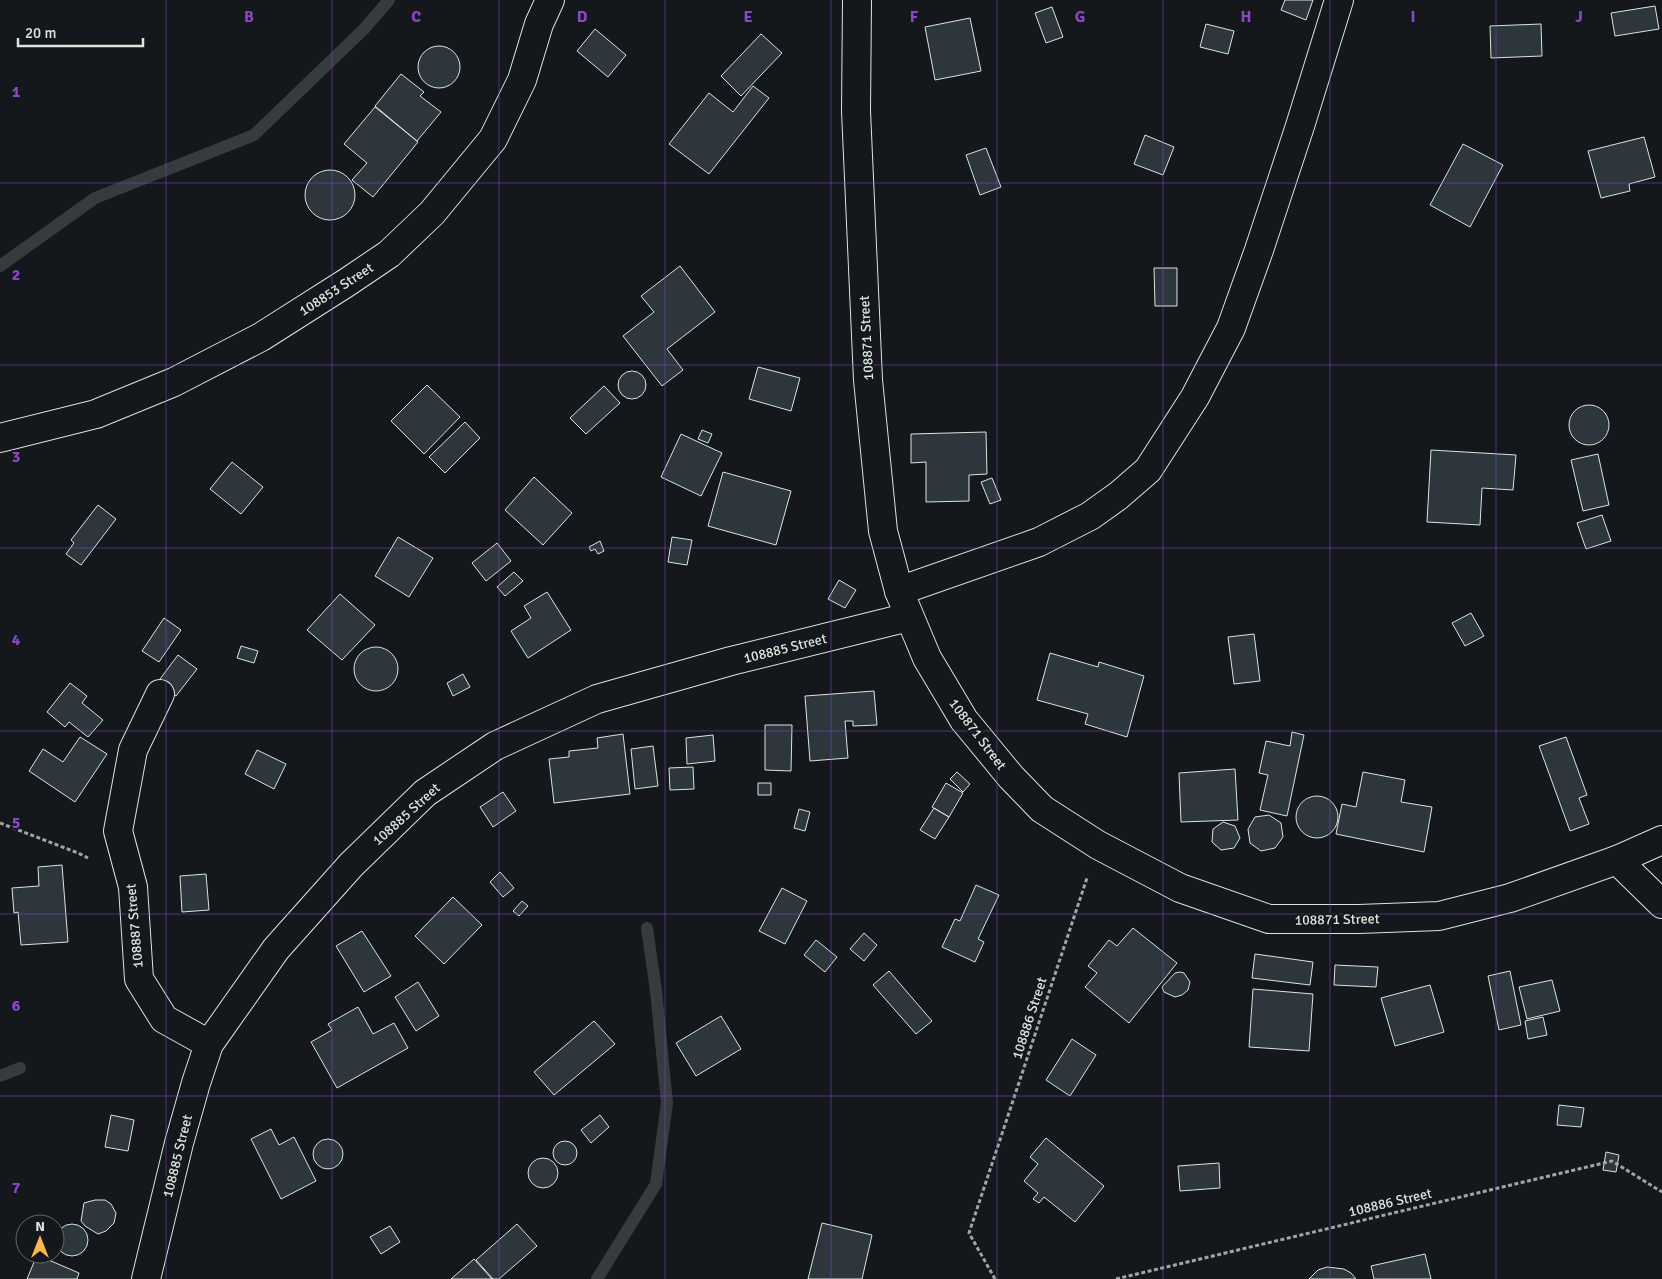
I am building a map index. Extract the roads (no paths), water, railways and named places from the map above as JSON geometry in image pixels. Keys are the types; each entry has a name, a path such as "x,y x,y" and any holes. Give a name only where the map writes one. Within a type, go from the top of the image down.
{"street":[{"name":"108853 Street","path":"0,438 96,414 174,382 262,338 389,254 432,213 493,139 522,80 538,24 550,0"},
{"name":"108871 Street","path":"857,0 856,111 868,380 883,531 898,591 927,658 964,720 1011,777 1042,809 1098,845 1180,888 1269,920 1360,920 1439,916 1510,898 1617,860 1662,840"},
{"path":"898,591 1039,542 1090,516 1118,496 1148,470 1195,397 1231,328 1300,126 1339,0"},
{"name":"108885 Street","path":"146,1279 179,1142 196,1083 210,1044 276,948 351,865 425,793 495,746 597,699 731,661 909,617"},
{"name":"108887 Street","path":"160,694 133,750 118,831 133,887 139,979 164,1018 210,1044"},
{"path":"1617,860 1662,904"}],"waterway":[{"path":"0,266 95,198 254,135 364,29 389,0"},
{"path":"597,1279 656,1184 667,1103 656,991 647,928"},
{"path":"0,1076 20,1068"}]}
